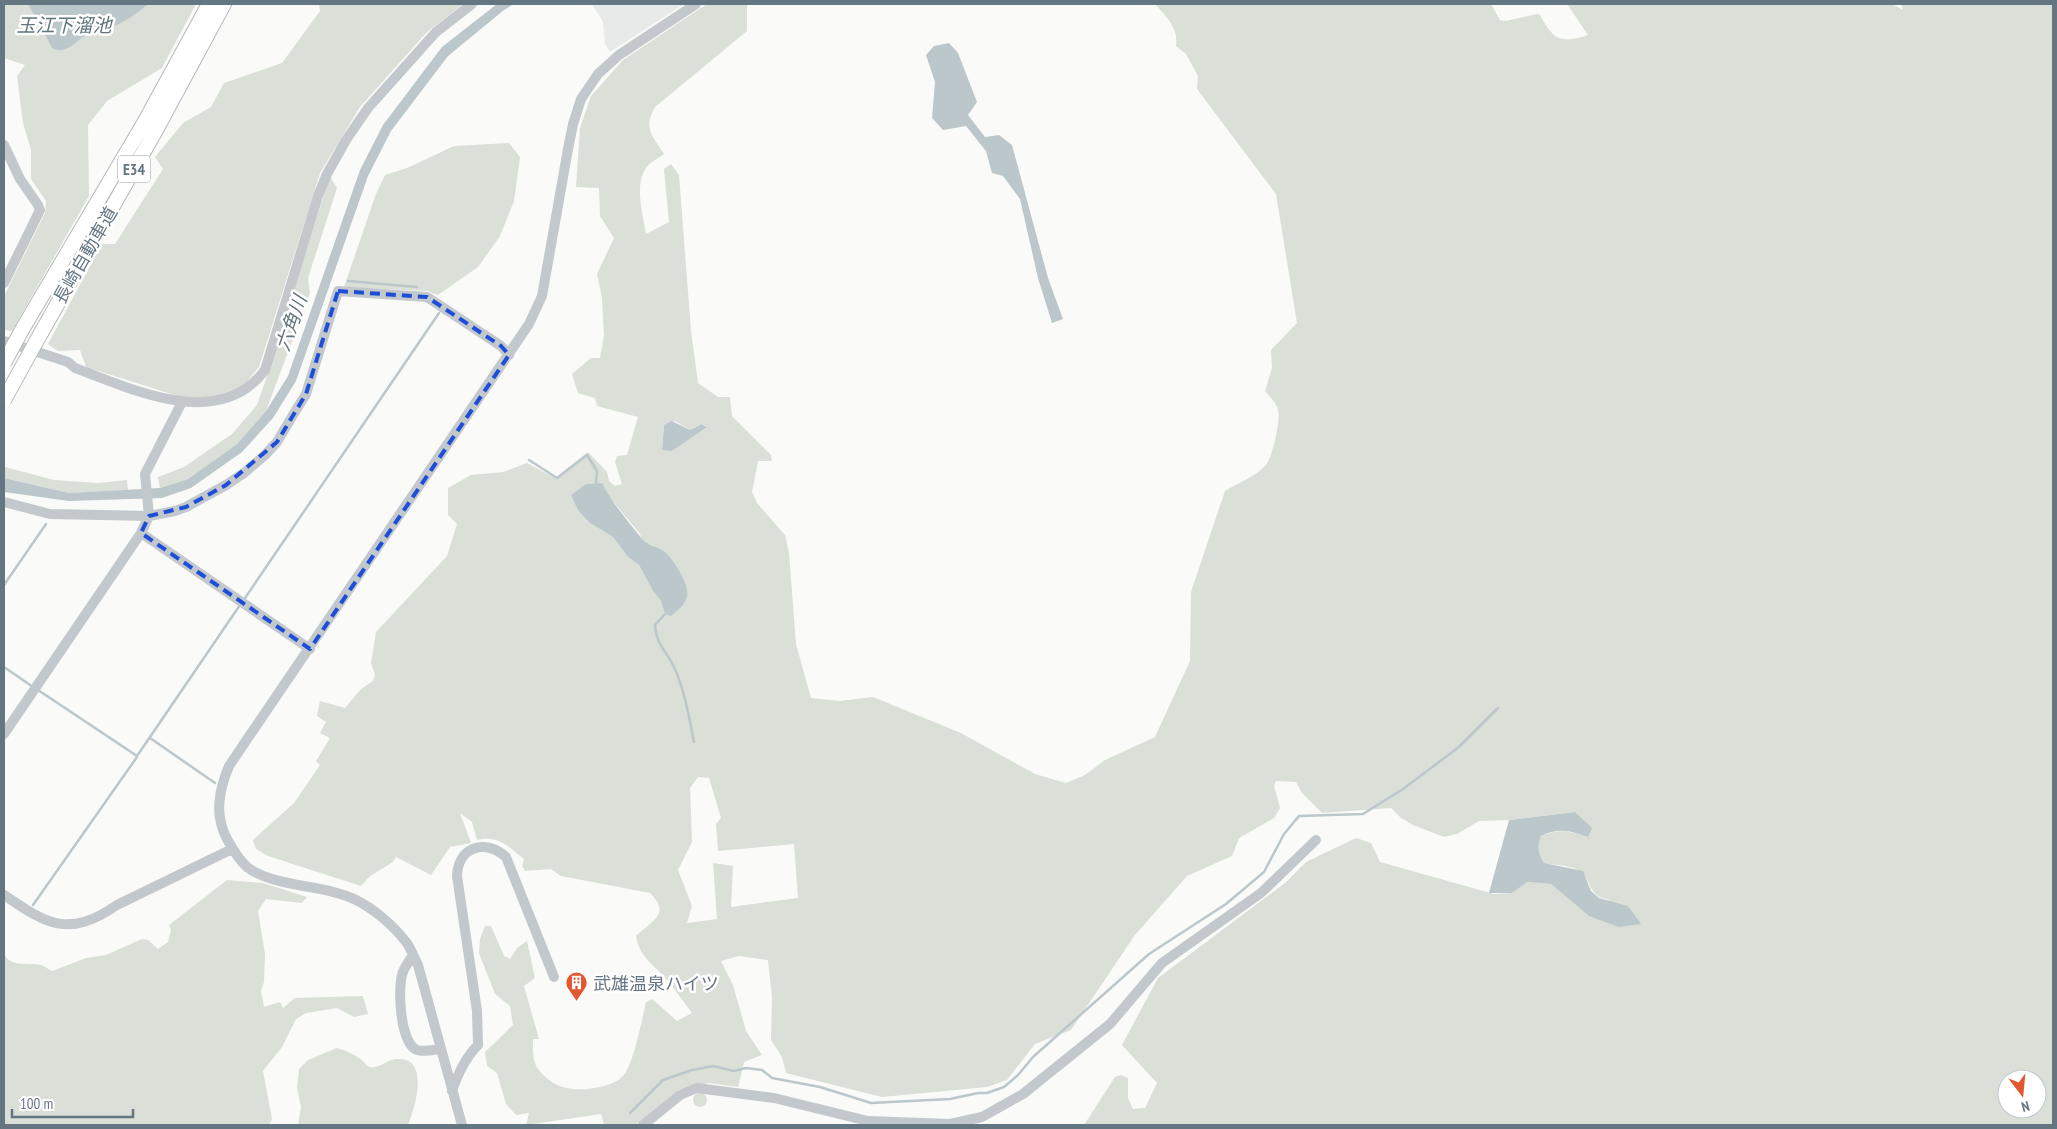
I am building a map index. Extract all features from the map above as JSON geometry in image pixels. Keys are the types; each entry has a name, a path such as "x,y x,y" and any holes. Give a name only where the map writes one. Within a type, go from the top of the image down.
{"highway":[{"name":"長崎自動車道","path":"4,363 144,123 209,4"},
{"name":"長崎自動車道","path":"4,400 156,130 224,4"}],"street":[{"path":"4,341 68,362 75,368 131,388 182,402 208,402 222,399 235,394 258,380 265,370 318,196 327,174 346,140 368,108 436,32 472,4"},
{"path":"462,1125 418,965 406,942 380,916 356,900 265,876 247,867 232,849 224,833 219,815 219,796 229,766 510,355 529,324 542,296 573,124 581,99 598,74 620,55 696,4"},
{"path":"4,145 20,179 40,210 4,284"},
{"path":"4,502 50,514 150,516 186,507 226,485 244,473 277,442 306,394 338,291 427,297 501,346 510,355"},
{"path":"4,734 141,533 150,516 145,474 182,402"},
{"path":"141,533 310,649"},
{"path":"643,1125 680,1095 697,1088 774,1098 868,1123 950,1124 982,1117 1023,1094 1110,1024 1162,963 1261,893 1316,840"},
{"path":"452,1092 458,1073 468,1055 478,1044 477,1011 457,876 462,858 470,851 479,847 489,846 498,850 506,857 554,977"},
{"path":"4,895 35,916 63,926 86,923 102,916 117,905 232,849"},
{"path":"413,955 402,973 400,1016 411,1046 416,1050 440,1049"}],"highlighted area":[{"path":"338,291 427,297 501,346 509,355 310,649 141,533 149,516 186,507 226,485 277,442 306,394"}],"shaded area":[{"path":"4,4 28,4 52,48 75,43 87,34 109,29 125,21 149,4 196,4 162,68 107,101 88,125 89,196 12,331 4,330 4,296 45,213 46,201 31,179 31,150 23,123 17,76 25,65 4,58"},
{"path":"319,4 463,4 427,32 360,107 320,173 259,367 244,385 219,396 190,400 86,367 80,350 58,351 48,344 102,244 115,244 163,169 155,157 183,123 211,107 224,83 282,63 320,11"},
{"path":"592,4 684,4 610,52 605,44 603,22"},
{"path":"707,4 747,4 747,31 655,107 651,115 649,127 650,132 664,154 652,162 642,175 640,200 646,234 669,222 664,169 671,164 679,175 691,331 698,383 718,397 730,397 732,416 771,455 772,461 758,461 752,492 757,503 785,535 789,553 796,644 811,698 840,701 873,697 961,733 1035,774 1066,783 1085,775 1105,760 1155,737 1190,661 1191,592 1225,491 1261,470 1268,462 1273,448 1279,415 1276,405 1265,391 1272,368 1271,350 1297,323 1276,194 1197,89 1198,76 1186,54 1176,46 1174,28 1155,4 1491,4 1500,20 1506,21 1537,14 1540,15 1554,35 1559,38 1571,39 1588,35 1567,4 1892,4 1903,10 1901,4 2053,4 2053,1125 1084,1125 1115,1077 1121,1075 1128,1078 1128,1098 1133,1109 1145,1108 1157,1083 1122,1045 1158,978 1285,883 1306,862 1356,838 1371,843 1380,862 1494,894 1512,893 1526,882 1551,884 1589,916 1610,900 1596,895 1586,877 1576,869 1544,863 1540,856 1539,843 1541,836 1565,831 1588,837 1575,812 1509,820 1479,821 1457,834 1444,837 1413,825 1401,818 1391,808 1322,813 1302,793 1296,782 1276,781 1274,786 1280,808 1274,818 1239,838 1232,856 1187,876 1135,935 1071,1030 1035,1044 1007,1080 987,1087 882,1097 786,1073 782,1057 771,1040 772,998 768,960 739,956 721,961 733,985 746,1031 762,1055 744,1062 738,1087 709,1083 678,1090 635,1125 604,1125 601,1114 526,1125 529,1113 516,1115 506,1104 497,1073 487,1066 485,1052 513,1025 510,1006 495,994 479,953 480,939 485,926 491,926 504,956 510,959 517,948 527,941 535,978 524,986 539,1039 533,1039 534,1058 538,1069 545,1077 560,1086 585,1089 604,1086 620,1079 628,1069 646,1002 652,999 677,1021 692,1013 668,981 644,956 638,944 636,936 653,921 659,912 659,906 650,893 561,876 551,869 525,871 522,866 524,859 507,846 497,840 477,840 472,822 460,813 471,843 450,847 431,875 396,857 393,862 370,876 361,886 268,856 256,849 253,840 294,803 320,765 316,761 330,738 320,733 326,722 317,716 320,701 345,708 361,689 373,681 375,675 371,663 376,632 447,556 457,524 448,515 448,488 471,475 503,472 527,463 555,478 588,452 607,472 609,481 615,486 622,484 615,462 617,456 627,455 638,417 597,406 595,398 578,393 572,374 591,358 600,358 604,336 602,298 597,274 614,238 600,216 599,188 576,187 580,128 591,96 623,60","holes":["675,421 690,430 702,424 707,426 672,451 662,449 664,425","601,483 608,495 640,534 642,540 665,552 665,614 661,601 653,591 639,565 628,557 613,537 590,523 586,484","698,777 709,778 721,818 716,824 718,851 794,844 798,898 731,907 733,866 713,863 717,919 687,923 692,906 678,870 692,842 690,788"]},
{"path":"509,143 520,157 514,201 500,236 478,267 438,295 427,291 344,287 376,194 385,175 407,168 454,146"},
{"path":"330,176 337,188 308,278 310,293 266,411 237,444 188,479 160,488 158,477 184,467 232,434 257,405"},
{"path":"5,467 54,480 98,483 127,480 128,490 69,493 4,478"},
{"path":"227,880 263,883 307,897 302,903 266,899 258,911 265,954 264,982 261,991 264,1007 280,1002 283,1008 295,998 363,996 368,1014 354,1017 337,1008 306,1013 296,1019 282,1047 263,1071 272,1119 269,1125 4,1125 4,953 6,958 14,963 41,965 52,971 86,958 106,955 142,939 148,940 158,949 168,942 171,930 169,925"},
{"path":"337,1048 356,1056 370,1067 376,1067 396,1059 407,1060 414,1066 418,1084 417,1096 408,1125 298,1125 301,1107 297,1088 299,1069 308,1060"},
{"path":"700,1093 705,1095 707,1100 705,1105 700,1107 695,1105 693,1100 695,1095"}],"water":[{"name":"玉江下溜池","path":"28,4 149,4 120,24 89,33 70,47 57,50 52,48"},
{"path":"497,4 514,4 448,56 391,131 368,176 296,381 273,418 242,452 191,488 162,498 69,501 4,492 4,478 69,493 160,488 188,479 237,444 266,411 288,376 360,170 383,125 442,47"},
{"path":"949,43 958,53 977,102 968,115 985,137 999,135 1012,145 1048,278 1063,319 1052,323 1038,278 1020,199 1003,176 992,173 986,151 966,126 943,130 932,118 935,82 926,55 934,46"},
{"path":"672,421 690,430 702,424 707,427 672,451 662,450 664,425"},
{"path":"602,483 615,505 642,539 665,552 680,572 686,585 687,596 683,605 671,616 665,614 661,601 653,591 639,565 628,557 613,537 590,523 578,510 571,495 586,484"},
{"path":"1575,812 1592,828 1588,837 1564,831 1547,833 1541,836 1539,850 1544,863 1583,871 1591,891 1599,898 1628,906 1641,924 1619,927 1589,916 1551,884 1527,882 1512,893 1489,893 1509,820"}],"waterway":[{"path":"348,281 417,287"},
{"path":"243,601 439,313"},
{"path":"529,460 557,478 587,455 597,471 596,483"},
{"path":"4,585 46,524"},
{"path":"38,690 137,756 240,605"},
{"path":"665,614 655,625 657,638 671,661 681,685 694,742"},
{"path":"4,667 33,687"},
{"path":"630,1113 663,1080 692,1070 713,1066 734,1071 746,1068 762,1070 772,1078 820,1087 871,1103 950,1099 987,1093 1004,1087 1018,1075 1033,1057 1149,954 1226,904 1264,872 1284,834 1299,816 1363,814 1403,789 1459,747 1498,708"},
{"path":"150,738 215,783"},
{"path":"33,905 137,757"}],"place":[{"name":"武雄温泉ハイツ","path":"577,1002"}],"water label":[{"name":"六角川","path":"291,323"}]}
